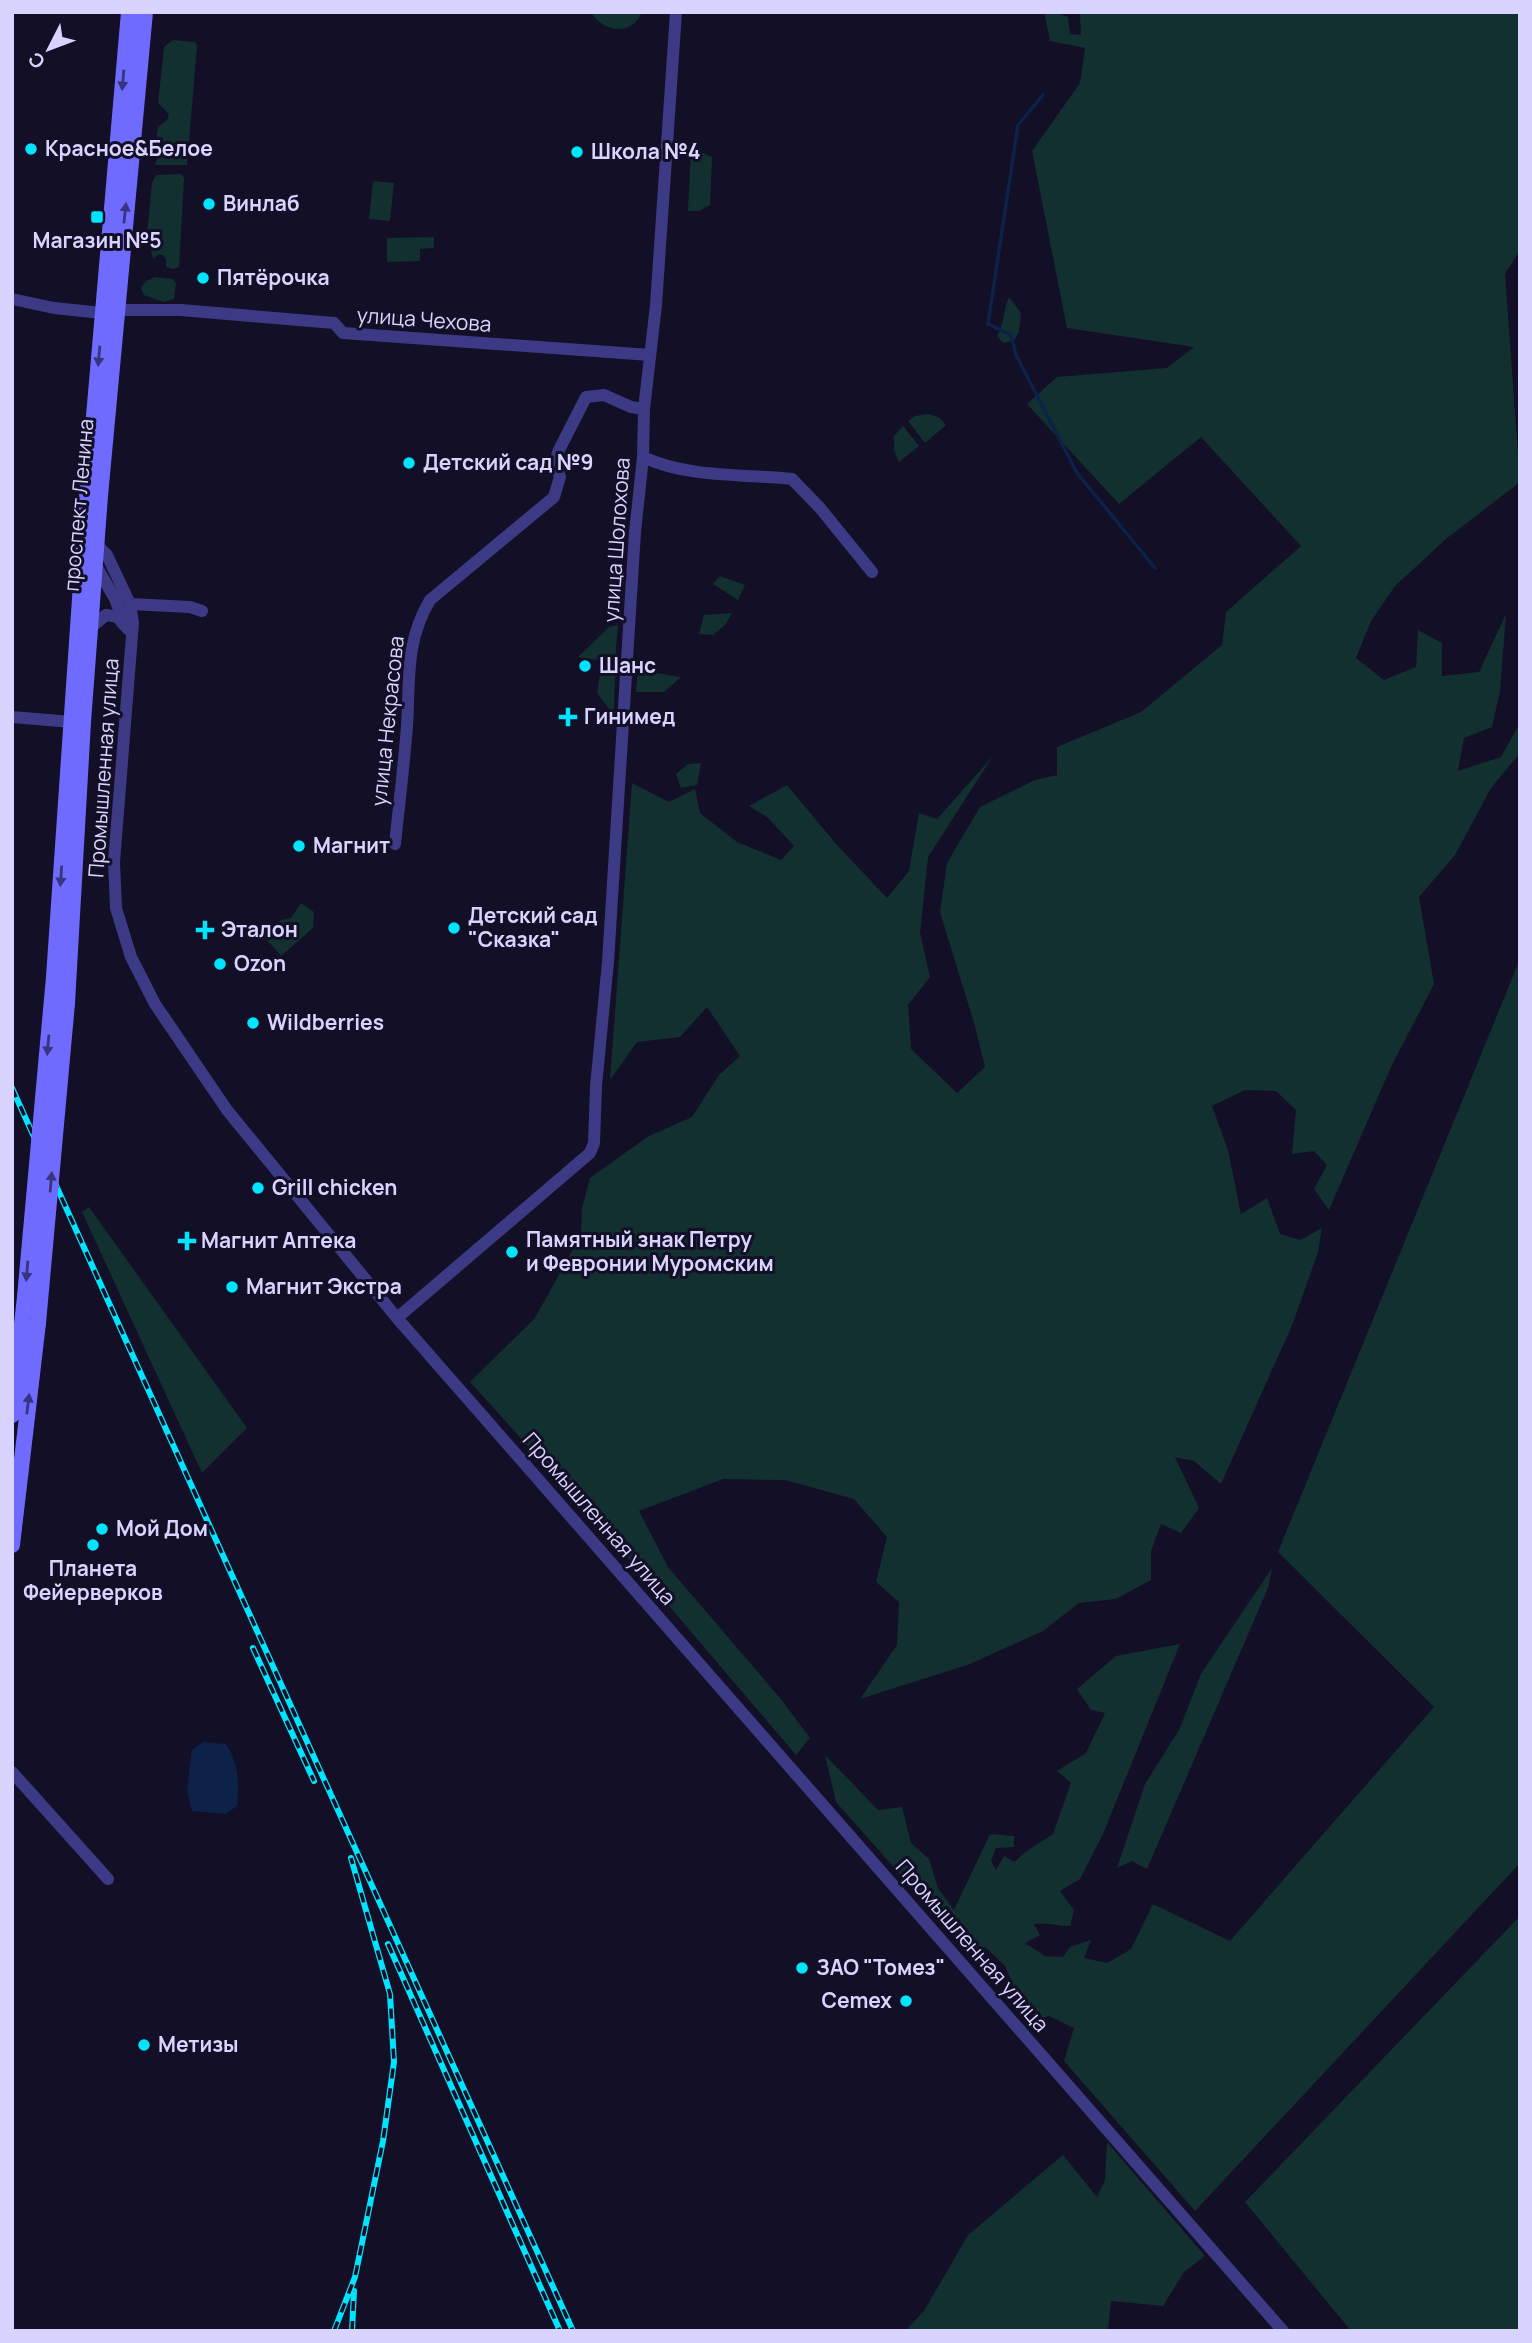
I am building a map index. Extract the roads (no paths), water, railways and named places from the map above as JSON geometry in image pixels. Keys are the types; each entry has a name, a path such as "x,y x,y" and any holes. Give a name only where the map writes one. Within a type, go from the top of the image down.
{"main road":[{"name":"проспект Ленина","path":"12,1545 38,1323 67,1003 90,628 92,553 130,12"},
{"name":"проспект Ленина","path":"109,312 145,12"},
{"name":"проспект Ленина","path":"12,1415 54,977 72,722 92,553"}],"street":[{"name":"улица Шолохова","path":"397,1318 590,1153 594,1143 635,532 643,457 644,410 656,305 676,12"},
{"name":"улица Чехова","path":"12,301 109,312 181,310 218,313 334,323 343,333 650,355"},
{"name":"улица Некрасова","path":"396,844 407,724 407,687 412,640 420,617 430,600 554,497 560,477 555,464 558,452 586,397 604,395 631,408 644,410"},
{"path":"643,457 663,466 792,479 820,508 872,572"},
{"name":"Промышленная улица","path":"128,629 133,623 130,604 107,555 101,550 92,553 128,629 114,862 116,908 131,957 155,1004 227,1110 397,1318 1283,2331"},
{"path":"130,604 190,607 202,611"},
{"path":"90,628 102,617 111,615 118,617 128,629"},
{"path":"12,717 72,722"},
{"path":"12,1772 108,1879"}],"water":[{"path":"203,1742 226,1744 236,1766 237,1806 226,1814 192,1811 187,1789 192,1750"}],"waterway":[{"path":"1043,95 1018,125 988,324 1011,335 1016,355 1077,473 1155,568"}],"railway":[{"path":"12,1088 573,2331"},
{"path":"253,1648 314,1781"},
{"path":"334,2331 355,2277 383,2141 394,2062 390,1994 351,1858"},
{"path":"388,1944 560,2331"},
{"path":"352,2331 354,2291"}],"place":[{"name":"Красное&Белое","path":"31,149"},
{"name":"Школа №4","path":"577,152"},
{"name":"Винлаб","path":"209,204"},
{"name":"Магазин №5","path":"97,217"},
{"name":"Пятёрочка","path":"203,278"},
{"name":"Детский сад №9","path":"409,463"},
{"name":"Шанс","path":"585,666"},
{"name":"Гинимед","path":"568,717"},
{"name":"Магнит","path":"299,846"},
{"name":"Детский сад \"Сказка\"","path":"454,928"},
{"name":"Эталон","path":"205,930"},
{"name":"Ozon","path":"220,964"},
{"name":"Wildberries","path":"253,1023"},
{"name":"Grill chicken","path":"258,1188"},
{"name":"Магнит Аптека","path":"187,1241"},
{"name":"Памятный знак Петру и Февронии Муромским","path":"512,1252"},
{"name":"Магнит Экстра","path":"232,1287"},
{"name":"Мой Дом","path":"102,1529"},
{"name":"Планета Фейерверков","path":"93,1545"},
{"name":"ЗАО \"Томез\"","path":"802,1968"},
{"name":"Cemex","path":"906,2001"},
{"name":"Метизы","path":"144,2045"}]}
